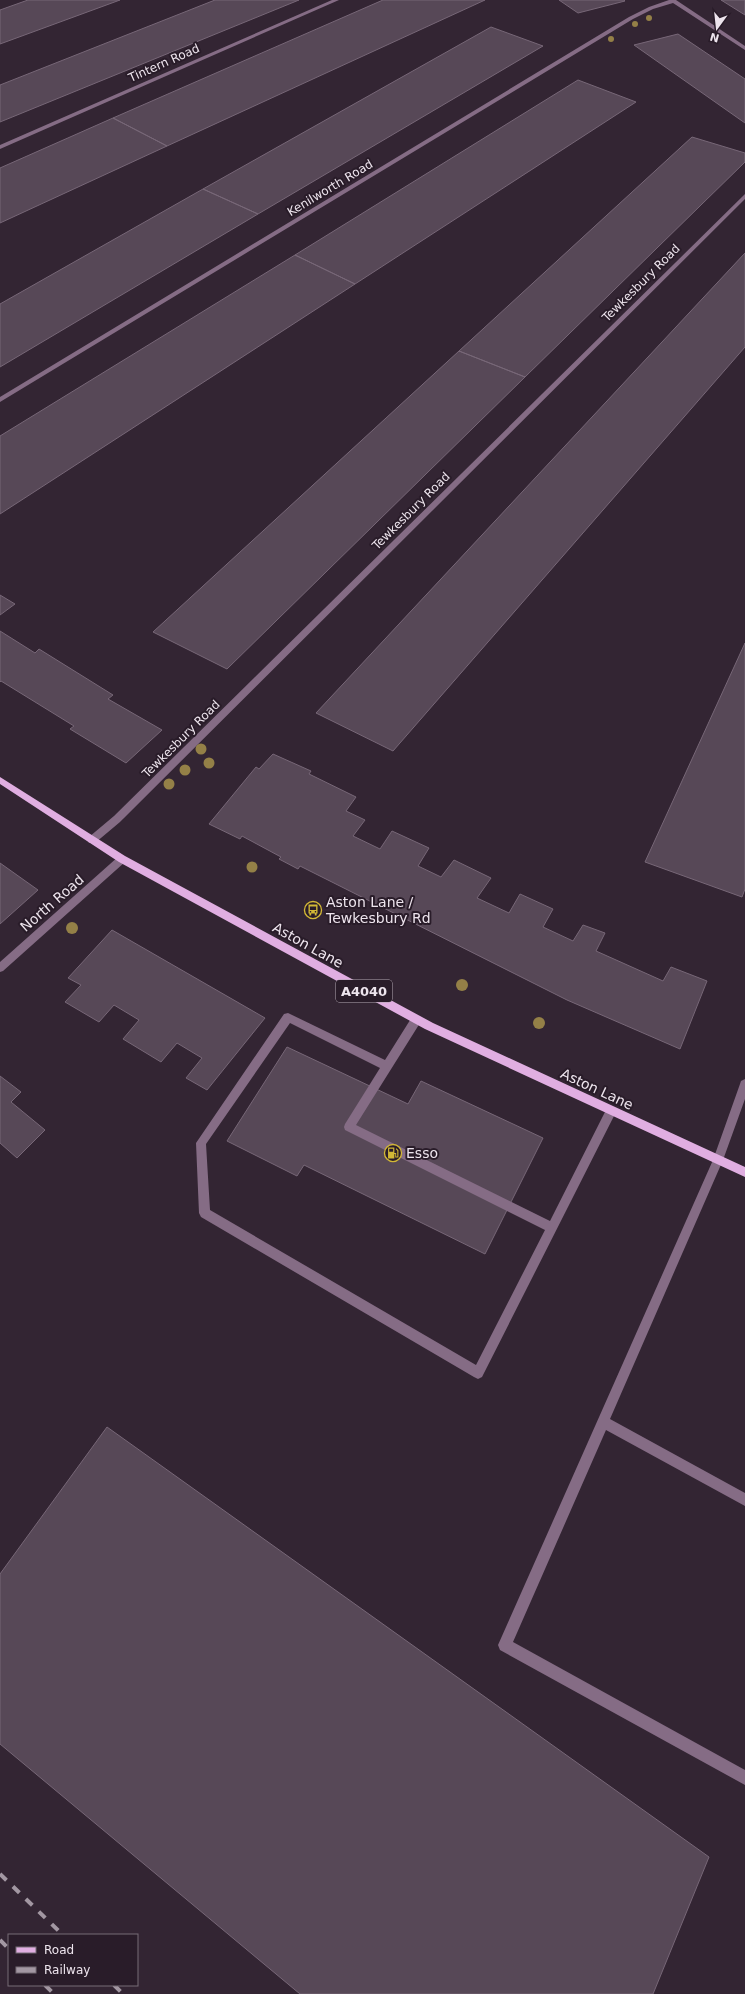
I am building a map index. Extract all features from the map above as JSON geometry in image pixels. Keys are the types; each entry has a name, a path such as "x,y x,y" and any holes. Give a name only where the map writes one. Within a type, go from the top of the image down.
{"main road":[{"name":"Aston Lane","path":"0,780 122,859 416,1020 745,1172"}],"street":[{"name":"Tintern Road","path":"0,147 336,0"},
{"path":"673,0 745,48"},
{"name":"Kenilworth Road","path":"0,400 631,18 651,8 673,0"},
{"name":"Tewkesbury Road","path":"92,840 117,819 745,196"},
{"name":"North Road","path":"0,968 122,859"},
{"path":"387,1066 288,1017 201,1143 205,1213 478,1373 611,1111"},
{"path":"416,1020 349,1127 552,1228"},
{"path":"745,1084 718,1160 505,1645 745,1778"},
{"path":"603,1422 745,1500"}],"building":[{"path":"28,0 120,0 0,44 0,10"},
{"path":"215,0 299,0 0,122 0,85"},
{"path":"383,0 485,0 167,146 113,118"},
{"path":"559,0 624,0 625,1 578,13"},
{"path":"721,0 745,0 745,15"},
{"path":"491,27 543,46 258,214 203,189"},
{"path":"678,34 745,79 745,123 634,45"},
{"path":"578,80 636,102 355,284 295,255"},
{"path":"113,118 167,146 0,223 0,168"},
{"path":"692,137 745,153 745,162 525,377 459,351"},
{"path":"203,189 258,214 0,367 0,304"},
{"path":"745,253 745,347 393,751 316,713"},
{"path":"295,255 355,284 0,514 0,436"},
{"path":"459,351 525,377 227,669 153,632"},
{"path":"0,595 15,604 0,615"},
{"path":"0,631 35,653 39,649 113,695 108,699 162,730 126,763 70,729 74,726 1,681 0,682"},
{"path":"745,643 745,889 742,897 645,862"},
{"path":"273,754 311,771 309,774 356,797 346,811 365,820 353,836 380,849 392,831 429,848 418,866 441,877 454,860 491,878 477,898 509,913 520,894 553,909 543,927 573,941 583,925 605,933 596,951 663,981 671,967 707,981 680,1049 567,1000 300,866 298,869 279,859 281,857 242,836 240,839 209,824 256,767 259,769"},
{"path":"0,863 38,890 0,924"},
{"path":"112,930 265,1018 207,1090 186,1078 202,1058 177,1043 161,1062 123,1039 139,1020 114,1005 99,1022 65,1002 81,985 68,978"},
{"name":"Esso","path":"287,1047 408,1104 421,1081 543,1138 485,1254 304,1165 297,1176 227,1141"},
{"path":"0,1076 21,1092 11,1102 45,1130 17,1158 0,1143"},
{"path":"107,1427 709,1857 653,1994 300,1994 0,1744 0,1574"}],"railway":[{"path":"0,1874 62,1934"},
{"path":"0,1940 8,1948"},
{"path":"46,1986 54,1994"},
{"path":"115,1986 123,1994"}],"place":[{"name":"Aston Lane / Tewkesbury Rd","path":"313,910"},
{"name":"Esso","path":"393,1153"}]}
